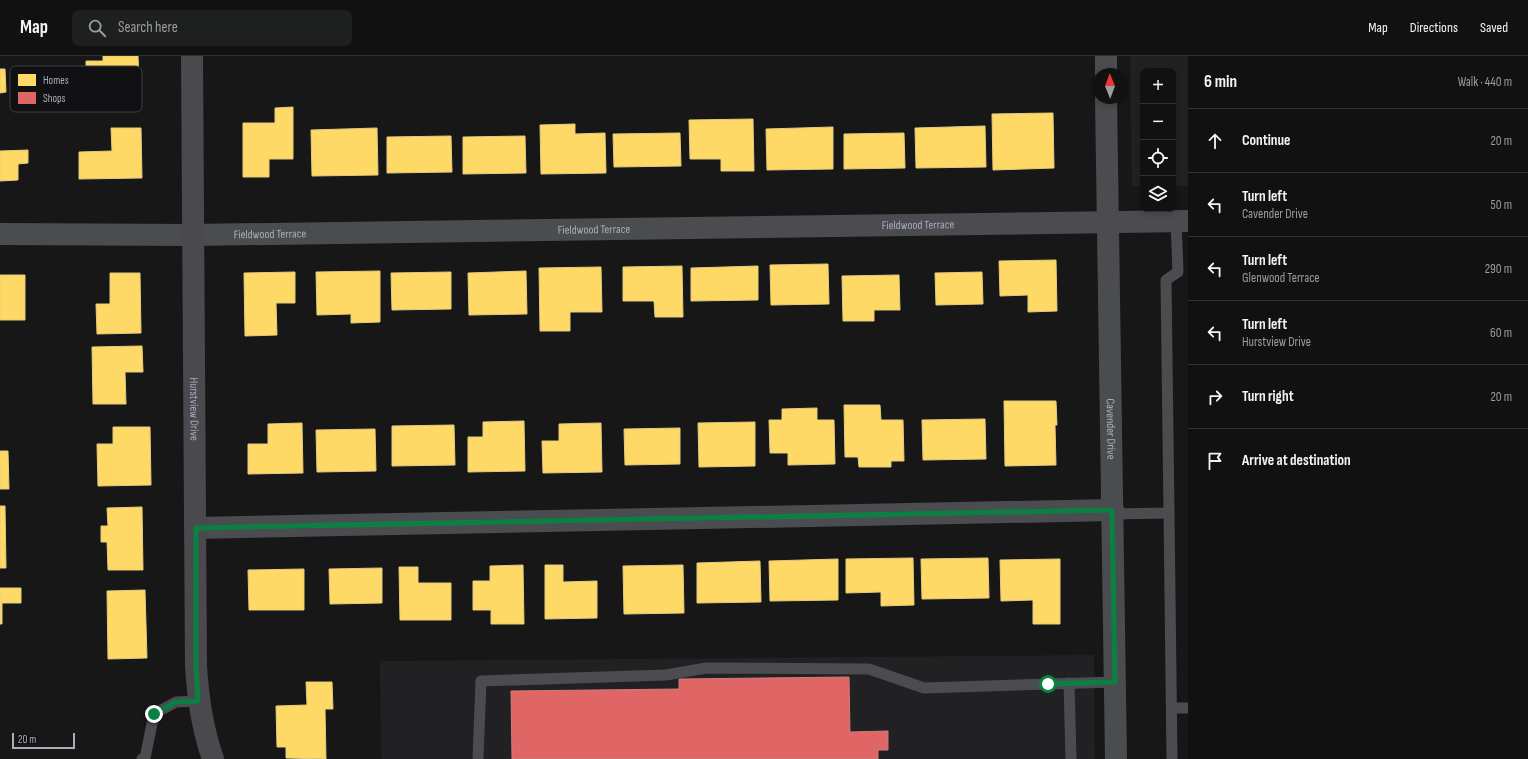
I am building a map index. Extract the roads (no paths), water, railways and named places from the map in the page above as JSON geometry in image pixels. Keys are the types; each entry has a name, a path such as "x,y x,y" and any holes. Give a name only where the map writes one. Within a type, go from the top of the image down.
{"street":[{"name":"Hurstview Drive","path":"192,56 196,666 198,701 206,738 213,759"},
{"path":"1106,56 1106,68"},
{"name":"Cavender Drive","path":"1106,104 1116,759"},
{"name":"Fieldwood Terrace","path":"0,234 192,235 1182,221"},
{"path":"196,528 1113,512"}],"lane":[{"path":"1172,759 1166,280 1183,272 1182,221"},
{"path":"1113,512 1169,513"},
{"path":"478,759 481,681 666,675 706,668 869,669 924,688 1115,682"},
{"path":"1069,683 1071,759"},
{"path":"142,759 145,758 154,714 176,702 198,701"},
{"path":"1172,708 1188,708"}]}
